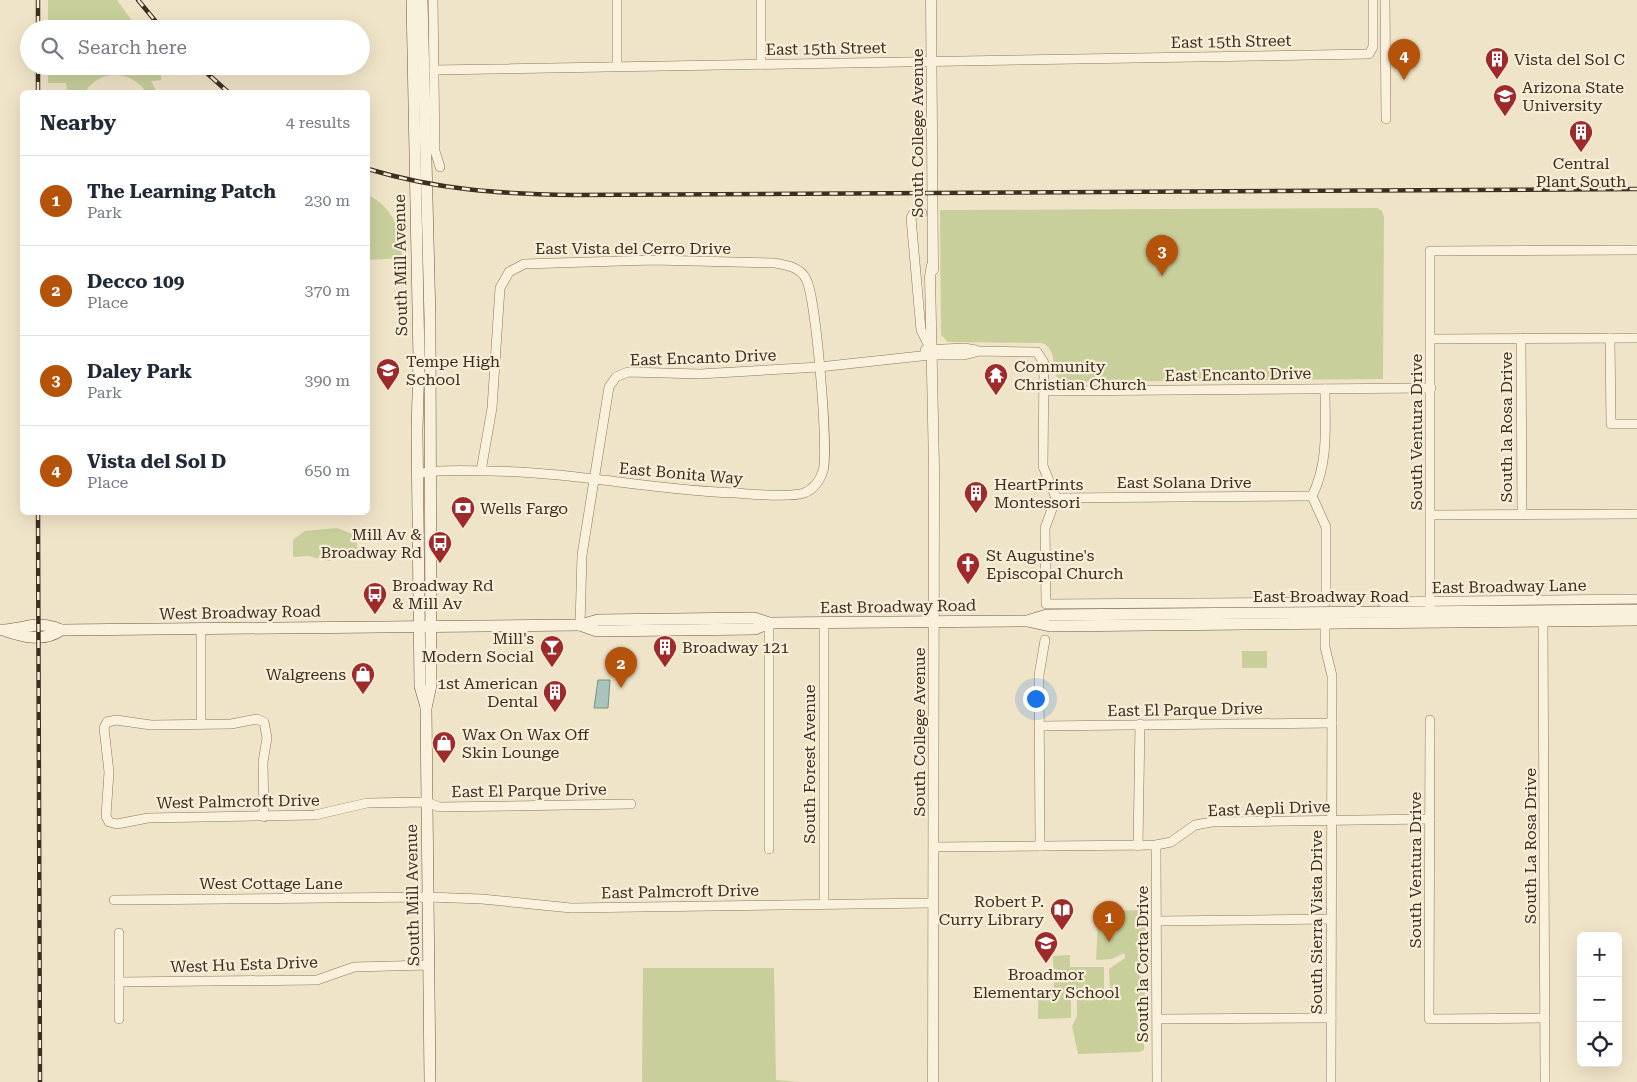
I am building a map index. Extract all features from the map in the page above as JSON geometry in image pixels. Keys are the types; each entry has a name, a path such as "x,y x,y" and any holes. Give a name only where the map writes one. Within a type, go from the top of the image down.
{"main road":[{"name":"South Mill Avenue","path":"412,0 418,359 416,431 425,627"},
{"name":"South Mill Avenue","path":"422,0 429,310 425,627 420,686 426,708 430,1082"},
{"name":"East Broadway Road","path":"1325,613 1430,607 1544,616 1637,610"},
{"name":"East Broadway Road","path":"425,627 580,625 598,620 696,618 754,618 769,623 824,623 1027,621 1048,615 1325,613 1544,616 1637,620"},
{"name":"West Broadway Road","path":"2,630 33,625 49,625 61,630 425,627"}],"street":[{"path":"432,0 435,151 440,167"},
{"path":"617,0 617,66"},
{"path":"761,0 761,64"},
{"name":"South College Avenue","path":"932,0 932,265 930,276 933,351 934,1082"},
{"name":"East 15th Street","path":"434,70 1368,54 1373,47 1373,0"},
{"path":"1385,0 1386,119"},
{"path":"922,213 913,214 910,218 921,330 933,351"},
{"name":"South Ventura Drive","path":"1430,607 1430,251 1637,250"},
{"name":"East Vista del Cerro Drive","path":"481,471 492,408 500,288 509,272 524,264 653,260 774,263 793,266 806,278 812,296 819,367"},
{"name":"South la Rosa Drive","path":"1521,338 1522,515"},
{"path":"1610,338 1611,424 1637,424"},
{"path":"1431,339 1637,338"},
{"name":"East Encanto Drive","path":"595,479 609,387 616,376 628,372 700,374 819,367 896,358 902,354 933,351 964,355 980,351 1032,351 1039,354 1044,363 1045,391 1431,388"},
{"name":"East Bonita Way","path":"426,472 538,472 702,492 775,495 803,493 816,485 824,469 824,419 819,367"},
{"path":"1312,496 1320,480 1325,458 1325,388"},
{"path":"1045,391 1043,466 1056,498 1045,528 1046,604 1325,613"},
{"path":"580,625 582,555 595,479"},
{"name":"East Solana Drive","path":"1056,498 1312,496"},
{"name":"South Sierra Vista Drive","path":"1312,496 1326,527 1325,648 1332,676 1331,1082"},
{"path":"1431,515 1637,514"},
{"name":"East Broadway Lane","path":"1382,602 1430,607 1637,599"},
{"name":"South La Rosa Drive","path":"1544,616 1544,1082"},
{"path":"769,623 769,849"},
{"name":"South Forest Avenue","path":"824,623 824,904"},
{"path":"201,628 201,724 231,724 257,719 264,722 267,738 263,762 264,817"},
{"path":"1040,846 1039,675 1045,640"},
{"name":"West Palmcroft Drive","path":"201,724 151,725 116,720 107,722 104,728 109,772 106,806 109,822 116,824 148,818 315,816 367,804 427,802"},
{"name":"South Ventura Drive","path":"1430,720 1429,1020 1545,1018"},
{"name":"East El Parque Drive","path":"1039,726 1332,723"},
{"path":"1138,846 1140,724"},
{"name":"East El Parque Drive","path":"427,802 439,806 631,804"},
{"name":"East Aepli Drive","path":"934,847 1156,845 1171,842 1195,826 1212,822 1430,819"},
{"name":"South la Corta Drive","path":"1156,845 1158,921 1157,1082"},
{"name":"East Palmcroft Drive","path":"428,897 482,899 571,908 934,903"},
{"name":"West Cottage Lane","path":"114,900 428,897"},
{"path":"1158,921 1331,920"},
{"path":"119,933 119,1019"},
{"name":"West Hu Esta Drive","path":"119,982 317,980 354,967 429,965"},
{"path":"1158,1020 1331,1018"}],"green space":[{"path":"48,0 117,0 131,20 48,20"},
{"path":"48,75 116,75 99,79 91,84 86,90 67,90 66,83 48,83"},
{"path":"116,75 161,75 161,80 151,81 156,90 144,90 132,79"},
{"path":"370,196 377,200 390,213 398,230 402,258 370,260"},
{"path":"1377,208 1382,211 1384,217 1383,379 1062,382 1055,373 1051,351 1042,343 948,342 941,335 940,210"},
{"path":"337,528 357,536 357,557 337,558 329,561 308,556 293,557 293,540 305,531"},
{"path":"1242,651 1267,651 1267,668 1242,668"},
{"path":"1146,910 1145,942 1139,953 1139,974 1145,985 1144,1050 1139,1052 1078,1054 1072,1026 1077,1016 1077,999 1082,995 1110,994 1109,969 1125,958 1124,953 1112,959 1096,960 1098,920 1103,920 1103,911"},
{"path":"1070,955 1070,967 1104,967 1104,991 1071,991 1071,1018 1038,1019 1038,992 1054,991 1053,956"},
{"path":"643,968 774,968 776,1080 800,1082 642,1082"}],"water":[{"path":"598,680 610,680 608,708 594,708"}],"railway":[{"path":"38,0 38,20"},
{"path":"138,0 155,20"},
{"path":"38,75 38,90"},
{"path":"209,75 226,90"},
{"path":"370,170 419,182 470,190 574,195 1637,189"},
{"path":"38,515 40,1082"}],"place":[{"name":"Vista del Sol D","path":"1404,80"},
{"name":"Vista del Sol C","path":"1497,80"},
{"name":"Arizona State University","path":"1505,117"},
{"name":"Central Plant South","path":"1581,153"},
{"name":"Daley Park","path":"1162,276"},
{"name":"Tempe High School","path":"388,391"},
{"name":"Community Christian Church","path":"996,396"},
{"name":"HeartPrints Montessori","path":"976,514"},
{"name":"Wells Fargo","path":"463,529"},
{"name":"Mill Av & Broadway Rd","path":"440,564"},
{"name":"St Augustine's Episcopal Church","path":"968,585"},
{"name":"Broadway Rd & Mill Av","path":"375,615"},
{"name":"Mill's Modern Social","path":"552,668"},
{"name":"Broadway 121","path":"665,668"},
{"name":"Decco 109","path":"621,688"},
{"name":"Walgreens","path":"363,695"},
{"name":"1st American Dental","path":"555,713"},
{"name":"Wax On Wax Off Skin Lounge","path":"444,764"},
{"name":"Robert P. Curry Library","path":"1062,931"},
{"name":"The Learning Patch","path":"1109,942"},
{"name":"Broadmor Elementary School","path":"1046,964"}]}
